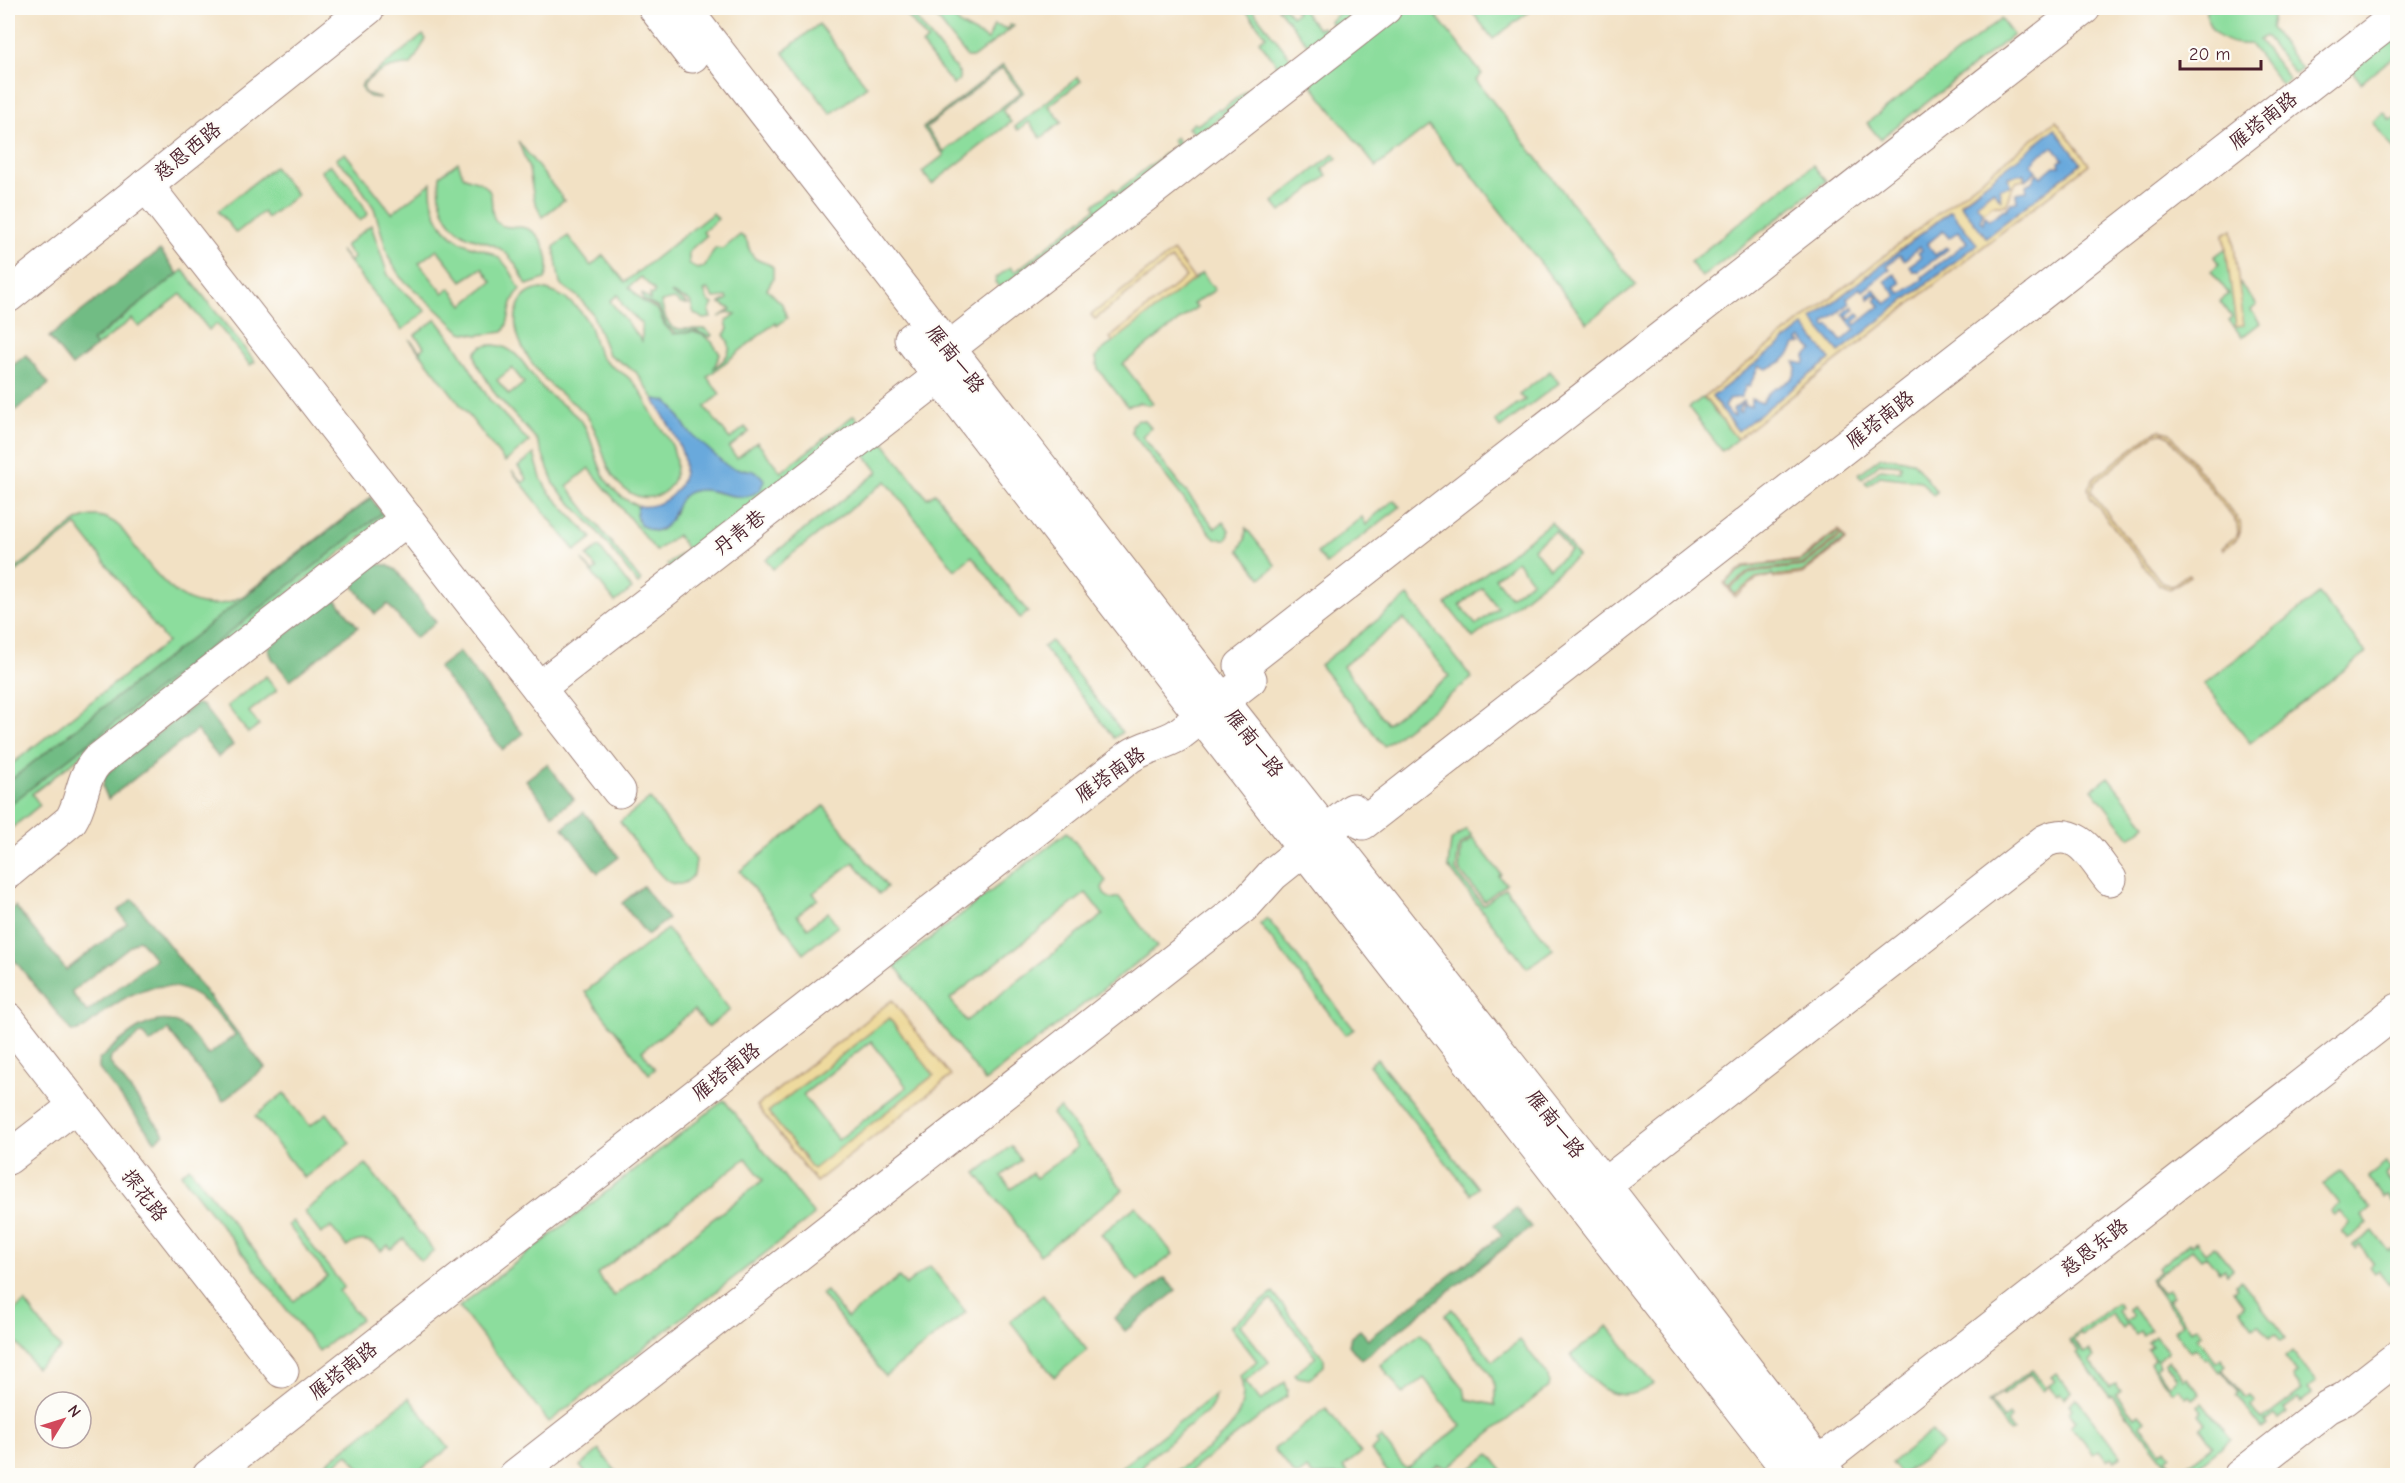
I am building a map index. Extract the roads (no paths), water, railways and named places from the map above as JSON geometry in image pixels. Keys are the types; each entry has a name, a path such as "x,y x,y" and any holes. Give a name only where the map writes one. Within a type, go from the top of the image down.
{"street":[{"name":"慈恩西路","path":"8,296 368,8"},
{"name":"雁南一路","path":"655,8 944,363 1803,1472"},
{"name":"雁南一路","path":"684,8 944,363"},
{"name":"丹青巷","path":"539,688 1385,8"},
{"name":"雁塔南路","path":"209,1476 1129,757 1145,748 1167,742 1212,709 1246,673 2084,8"},
{"name":"雁塔南路","path":"515,1476 1245,905 1273,874 1314,841 1358,817 2397,15"},
{"path":"146,185 619,791"},
{"path":"8,872 71,820 88,772 98,761 407,519"},
{"path":"1604,1185 2045,841 2055,836 2075,839 2084,846 2110,879"},
{"name":"雁南一路","path":"1314,841 1604,1185 1803,1472"},
{"name":"慈恩东路","path":"1803,1472 2397,1010"},
{"name":"探花路","path":"8,1019 282,1371"},
{"path":"8,1158 75,1106"},
{"path":"2240,1476 2328,1407 2344,1399 2397,1357"}],"water":[{"path":"2055,129 2081,163 1986,237 1960,204","holes":["2053,147 2063,159 2059,162 2060,166 2054,166 2041,177 2037,173 2032,182 2026,185 2027,191 2016,193 2017,202 2011,203 2007,209 1989,220 1985,215 1983,223 1980,221 1983,213 1976,204 1993,190 2001,200 1999,188 2010,186 2008,177 2024,174 2025,180 2036,171 2031,164 2042,153"]},
{"path":"1951,211 1977,244 1839,352 1812,319","holes":["1943,231 1949,238 1958,231 1967,242 1922,277 1923,279 1901,294 1895,287 1901,283 1894,274 1885,281 1897,296 1886,304 1874,289 1867,295 1869,299 1875,294 1878,297 1875,300 1880,306 1856,325 1854,322 1861,316 1858,313 1849,320 1847,316 1855,309 1853,306 1843,314 1855,330 1841,341 1829,325 1826,327 1824,323 1850,303 1847,298 1860,288 1863,291 1890,269 1887,265 1900,255 1904,260 1920,247 1922,250 1918,253 1921,257 1909,266 1914,272 1916,270 1918,272 1948,249 1946,247 1935,255 1927,244"]},
{"path":"1804,326 1830,359 1738,431 1712,397","holes":["1801,338 1813,350 1805,356 1804,364 1795,362 1793,377 1769,392 1762,403 1751,399 1751,406 1743,406 1741,412 1738,412 1741,404 1745,405 1743,401 1733,409 1735,415 1732,416 1725,407 1730,399 1741,397 1746,386 1749,387 1759,366 1767,369 1780,362 1790,354 1795,345 1802,343 1798,341"]},
{"path":"654,399 666,401 673,407 688,431 726,465 760,475 764,480 760,490 752,495 743,496 702,490 693,491 686,494 667,525 661,529 653,531 640,525 636,515 638,506 661,502 673,494 681,482 684,470 680,446"}]}
